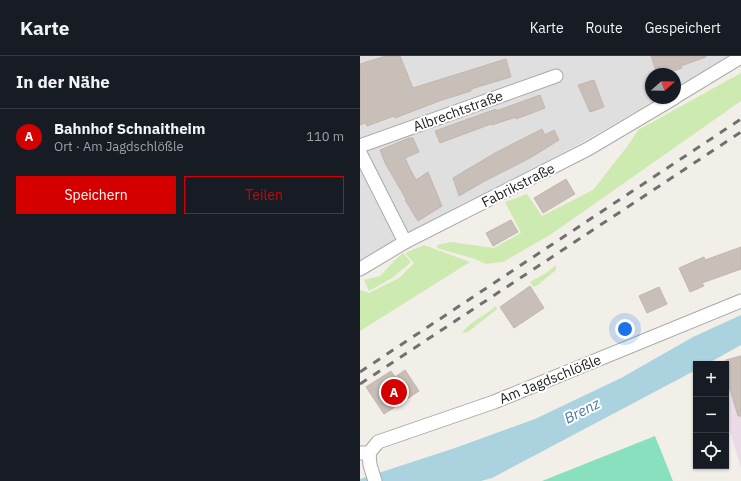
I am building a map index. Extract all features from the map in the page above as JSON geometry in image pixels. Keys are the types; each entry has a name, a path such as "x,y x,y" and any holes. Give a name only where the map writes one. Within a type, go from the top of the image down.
{"street":[{"name":"Fabrikstraße","path":"681,94 741,57"},
{"name":"Albrechtstraße","path":"360,146 556,76"},
{"name":"Fabrikstraße","path":"360,269 405,242 588,149 664,104"},
{"path":"360,153 364,169 405,242"},
{"name":"Am Jagdschlößle","path":"366,457 378,442 494,402 741,301"},
{"path":"366,457 375,481"}],"shaded area":[{"path":"360,56 731,56 681,85 681,68 645,68 645,104 649,104 583,142 360,263"},
{"path":"741,355 741,468 729,428 729,361 721,361"}],"green space":[{"path":"741,73 741,101 550,235 503,262 486,264 475,259 437,248 437,245 451,242 494,248 521,233 505,202 527,194 542,216 593,190 638,130"},
{"path":"424,245 470,262 360,331 360,290 369,293 399,278 414,263 405,253"},
{"path":"403,253 411,262 392,278 369,291 364,280 380,276"},
{"path":"556,265 556,270 538,285 533,287 530,282 546,273"},
{"path":"496,306 497,309 468,332 462,333 469,325"},
{"path":"655,436 673,481 542,481"}],"water":[{"name":"Brenz","path":"741,315 741,345 712,361 693,361 693,372 492,478 481,481 360,481 360,479 455,448 535,419 621,378 693,337"}],"building":[{"path":"386,56 400,56 413,88 506,59 511,77 471,89 471,91 442,100 395,118 394,116 367,126 366,123 360,125 360,64"},
{"path":"651,56 706,56 681,66 681,68 655,68"},
{"path":"594,80 604,107 590,112 578,85"},
{"path":"540,95 545,108 516,119 516,117 492,125 491,124 440,143 435,131 496,109 496,111"},
{"path":"542,129 545,135 554,130 559,140 530,158 459,196 453,178 495,153"},
{"path":"409,138 413,138 419,152 405,158 410,169 416,180 428,172 442,206 418,221 385,163 380,150"},
{"path":"566,179 575,194 543,213 534,198"},
{"path":"511,220 518,232 493,246 486,233"},
{"path":"741,247 741,269 702,283 704,286 690,292 679,268 704,257 705,260"},
{"path":"530,286 544,308 514,328 500,307"},
{"path":"659,287 667,304 647,313 639,296"},
{"path":"741,356 741,416 738,416 729,386 729,361 726,360"},
{"path":"405,370 419,391 384,414 366,387 391,371 395,377"}],"railway":[{"path":"360,372 741,119"},
{"path":"360,384 741,132"}],"place":[{"name":"Bahnhof Schnaitheim","path":"394,392"}]}
